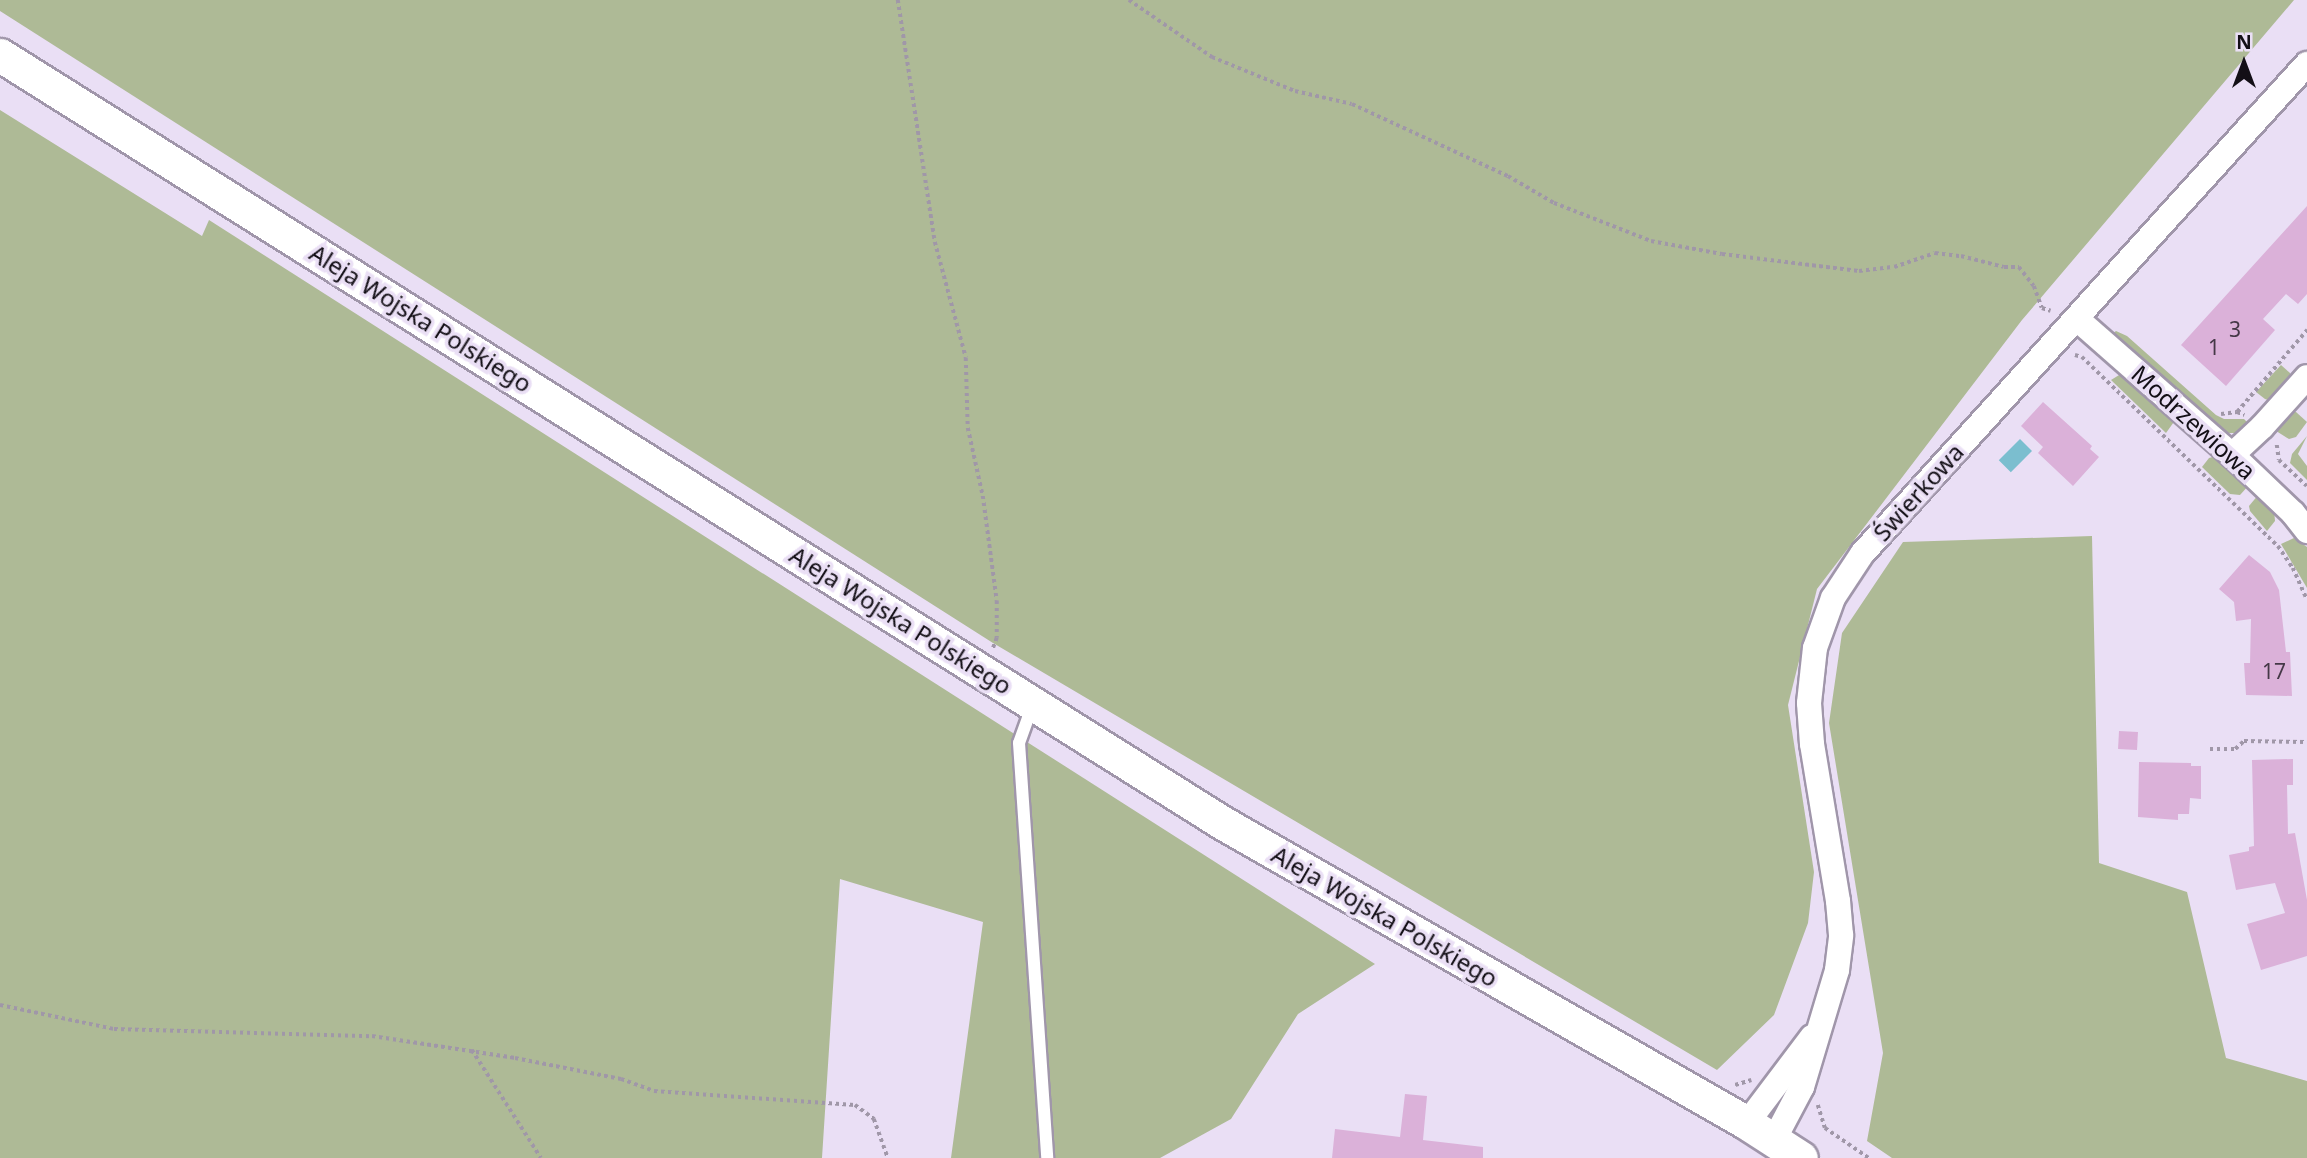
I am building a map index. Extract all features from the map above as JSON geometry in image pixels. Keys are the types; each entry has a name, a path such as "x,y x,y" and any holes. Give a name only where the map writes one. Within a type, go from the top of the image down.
{"main road":[{"name":"Aleja Wojska Polskiego","path":"4,59 1223,822 1801,1158"}],"street":[{"name":"Świerkowa","path":"1760,1132 1801,1087 1837,970 1841,935 1809,703 1815,648 1833,598 1862,554 2307,64"},
{"name":"Modrzewiowa","path":"2077,319 2232,455 2293,513 2307,531"},
{"path":"2232,455 2262,427 2307,376"}],"lane":[{"path":"1033,704 1019,743 1047,1158"}],"path":[{"path":"898,0 935,242 967,358 968,428 984,496 995,582 997,638 991,653 978,669"},
{"path":"1129,0 1212,57 1295,91 1352,104 1508,176 1554,203 1651,241 1736,256 1859,271 1894,267 1935,253 1961,256 2004,267 2019,267 2034,286 2042,308 2077,319"},
{"path":"2237,412 2307,330"},
{"path":"2066,354 2082,357 2278,546 2297,575 2307,599"},
{"path":"2217,410 2222,415 2237,412 2246,416"},
{"path":"2272,436 2279,447 2279,460 2307,486"},
{"path":"2210,749 2235,749 2244,741 2307,742"},
{"path":"0,1005 114,1029 372,1036 472,1050 621,1079 654,1091 855,1105 874,1119 888,1158"},
{"path":"472,1050 541,1158"},
{"path":"1816,1095 1825,1128 1869,1158"}],"green space":[{"path":"0,0 2294,0 2022,320 1817,589 1788,705 1814,872 1808,923 1774,1015 1717,1070 993,643 0,11"},
{"path":"0,110 202,236 209,220 1375,964 1298,1014 1231,1119 1160,1158 951,1158 983,922 840,879 822,1158 0,1158"},
{"path":"2116,331 2127,336 2216,415 2224,419 2244,419 2250,425 2236,433 2223,433 2112,334"},
{"path":"2281,365 2290,373 2291,380 2271,401 2265,399 2256,392"},
{"path":"2124,372 2176,419 2166,433 2111,380"},
{"path":"2289,412 2296,412 2307,422 2296,437 2289,439 2273,429"},
{"path":"2307,436 2298,454 2307,466 2307,480 2290,463 2292,454"},
{"path":"2216,456 2249,485 2240,495 2230,494 2202,467 2209,458"},
{"path":"2259,494 2274,510 2275,521 2267,531 2250,511 2249,506"},
{"path":"2092,536 2099,863 2187,892 2226,1058 2307,1081 2307,1158 1892,1158 1867,1141 1883,1053 1829,723 1842,633 1903,542"},
{"path":"2294,538 2307,547 2307,588 2281,544"}],"water":[{"path":"2020,439 2032,451 2011,472 1999,460"}],"building":[{"path":"2307,206 2307,294 2298,304 2286,294 2263,319 2275,330 2226,386 2181,345"},
{"path":"2043,402 2092,446 2090,449 2099,457 2073,486 2038,453 2043,447 2021,426"},
{"path":"2249,555 2270,572 2279,590 2286,652 2290,652 2292,696 2246,695 2244,663 2250,663 2251,619 2236,621 2234,602 2219,589"},
{"path":"2119,731 2138,732 2137,750 2118,749"},
{"path":"2293,759 2293,785 2287,785 2288,834 2295,833 2307,900 2307,956 2261,970 2247,924 2285,913 2275,883 2236,890 2229,855 2249,851 2249,847 2254,846 2252,760"},
{"path":"2139,762 2191,763 2191,766 2201,766 2201,799 2190,798 2189,814 2178,814 2178,820 2138,817"},
{"path":"1405,1094 1427,1096 1423,1140 1483,1147 1483,1158 1332,1158 1335,1129 1400,1137"}]}
